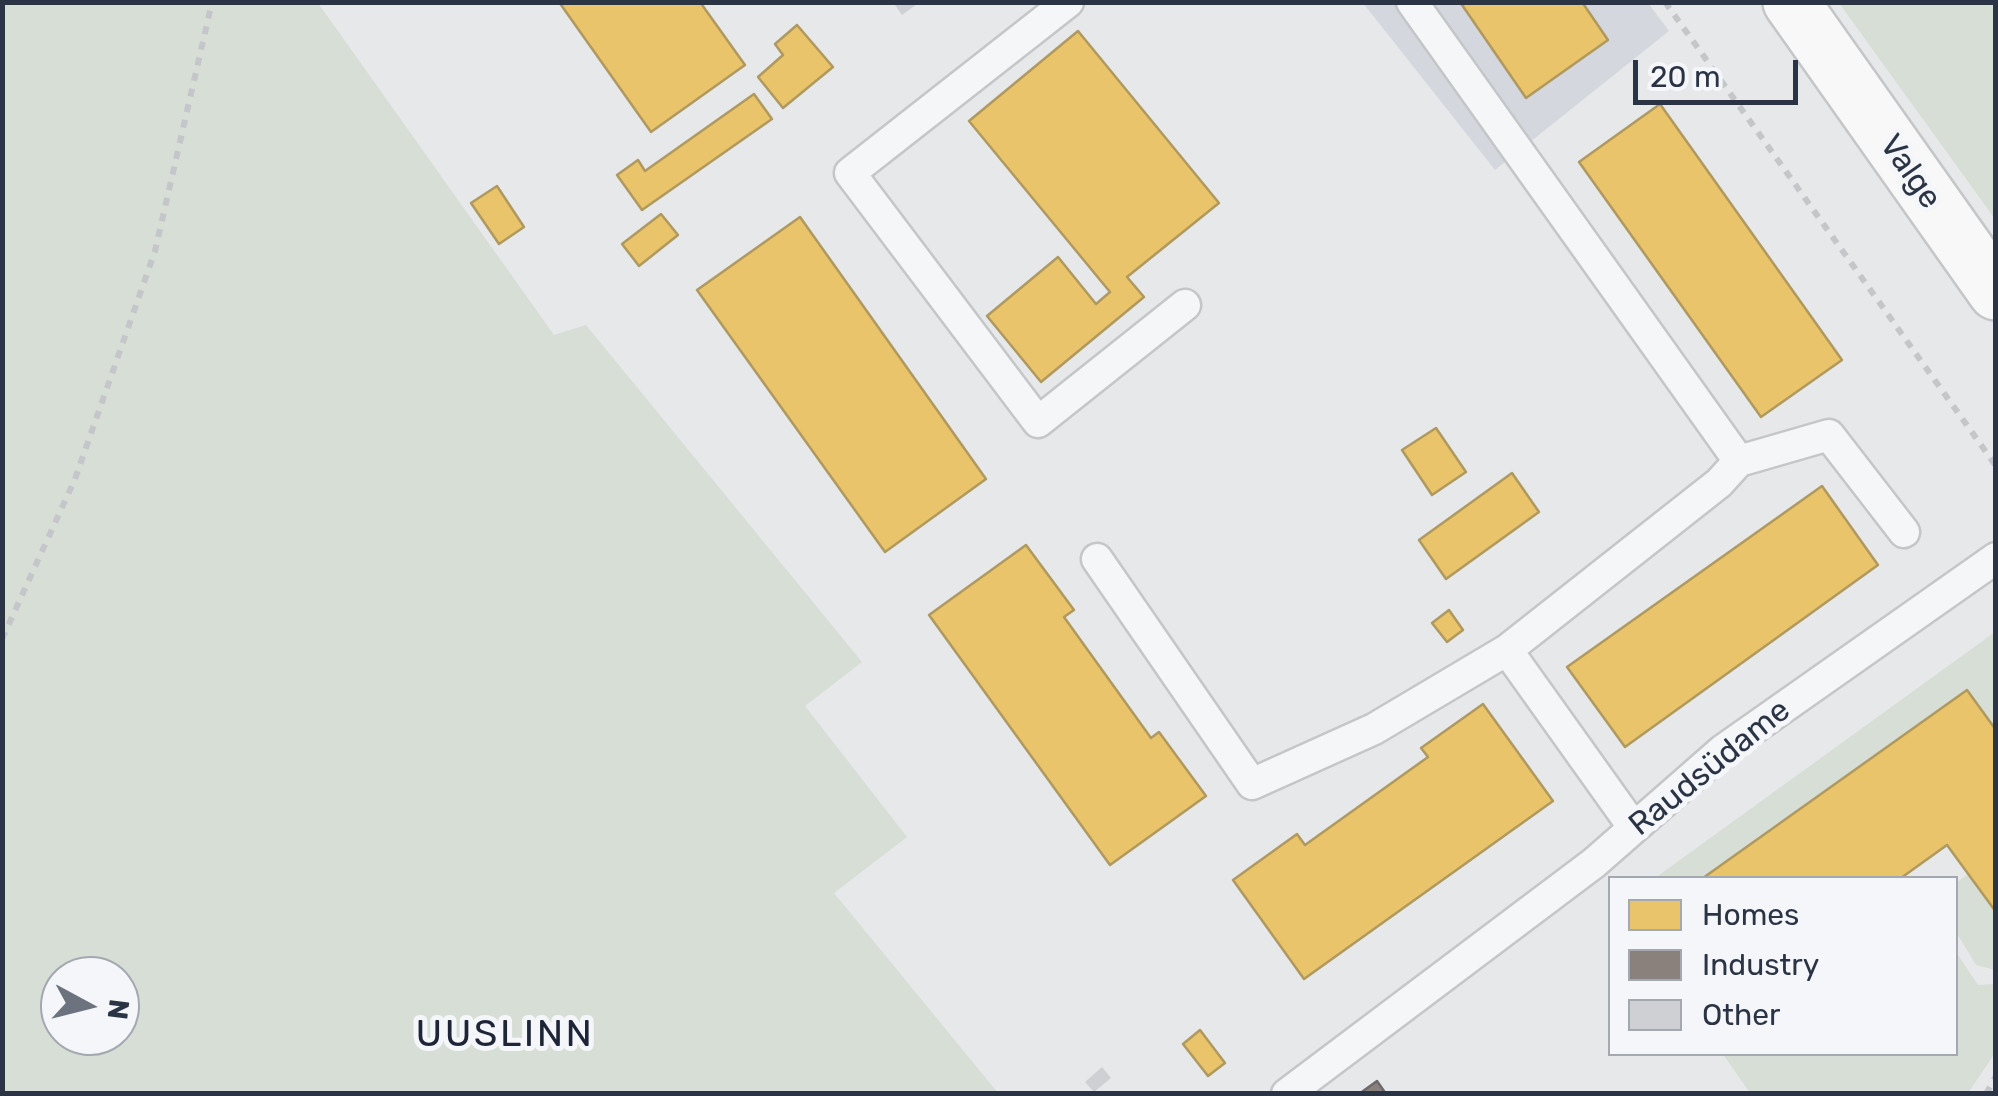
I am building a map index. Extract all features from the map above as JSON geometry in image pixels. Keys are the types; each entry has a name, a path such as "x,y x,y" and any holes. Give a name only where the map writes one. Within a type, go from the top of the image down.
{"street":[{"name":"Valge","path":"1790,2 1996,292"}],"lane":[{"path":"1068,2 850,173 1038,422 1185,305"},
{"path":"1412,2 1739,461"},
{"path":"1098,559 1252,784 1374,729 1507,650 1720,483 1739,461 1829,434 1904,532"},
{"name":"Raudsüdame","path":"1287,1094 1634,828 1722,750 1996,558"},
{"path":"1507,650 1634,828"}],"path":[{"path":"2,639 76,479 155,251 212,2"},
{"path":"1665,2 1996,466"},
{"path":"1986,1094 1996,1076"}],"shaded area":[{"path":"2,3 318,3 554,335 586,325 862,662 805,706 907,837 834,893 998,1093 3,1093"},
{"path":"1363,3 1648,3 1669,31 1495,170"},
{"path":"1839,3 1995,3 1995,219"},
{"path":"1995,632 1995,730 1967,691 1706,876 1658,876"},
{"path":"1968,874 1995,912 1995,970 1976,965 1958,935 1958,882"},
{"path":"1958,955 1978,985 1995,984 1995,1053 1968,1093 1750,1093 1724,1056 1958,1056"}],"building: Homes":[{"path":"559,2 700,2 745,65 651,132"},
{"path":"1460,2 1582,2 1608,40 1526,98"},
{"path":"797,25 833,67 783,108 758,77 783,55 775,44"},
{"path":"1078,31 1219,203 1127,277 1144,297 1041,382 987,316 1058,257 1096,304 1110,292 969,121"},
{"path":"754,94 772,119 642,210 617,175 638,160 645,171"},
{"path":"1660,104 1842,360 1761,417 1579,162"},
{"path":"497,186 524,227 499,244 471,203"},
{"path":"661,214 678,235 639,266 622,244"},
{"path":"800,217 986,479 885,552 697,290"},
{"path":"1436,428 1466,472 1432,495 1402,450"},
{"path":"1512,473 1539,512 1446,579 1419,540"},
{"path":"1822,486 1878,565 1625,747 1567,667"},
{"path":"1026,545 1074,610 1064,617 1151,738 1159,732 1206,796 1110,865 929,615"},
{"path":"1449,610 1463,630 1447,642 1432,623"},
{"path":"1967,690 1996,730 1996,912 1947,845 1904,876 1706,876"},
{"path":"1483,704 1553,801 1304,979 1233,880 1297,834 1305,845 1428,757 1421,748"},
{"path":"1200,1030 1225,1063 1208,1076 1183,1044"}],"building: Industry":[{"path":"1377,1081 1386,1094 1359,1094"}],"building: Other":[{"path":"893,2 920,2 902,15"},
{"path":"1102,1067 1111,1078 1094,1092 1085,1082"}],"district":[{"name":"UUSLINN","path":"505,1035"}]}
